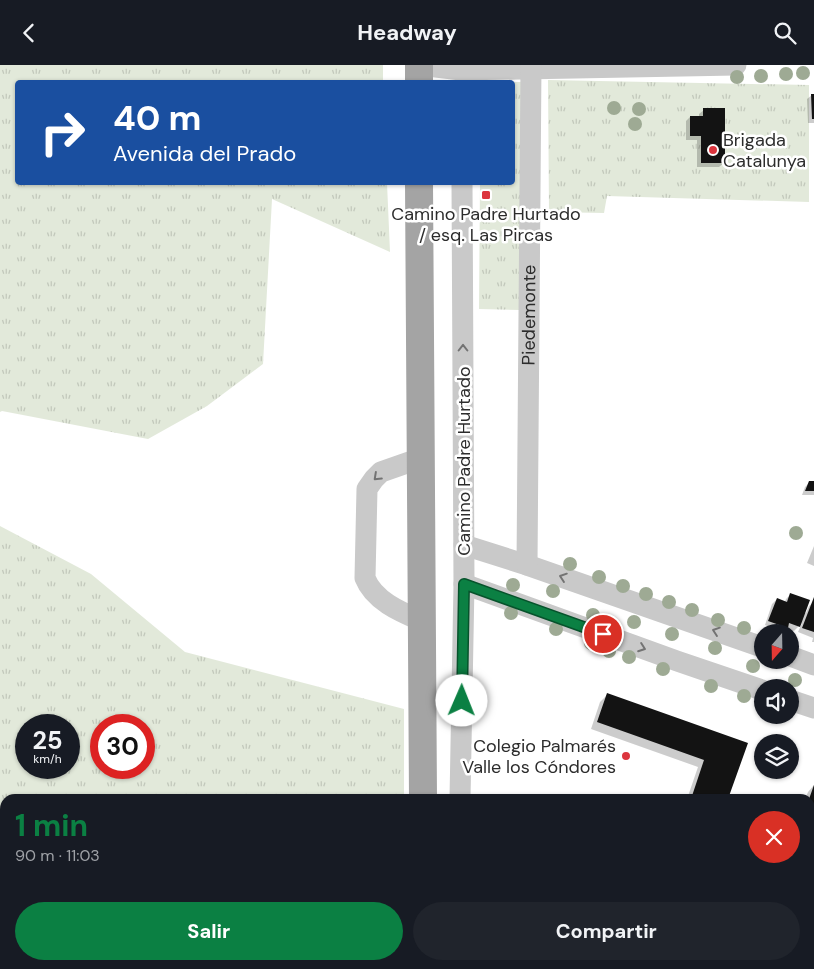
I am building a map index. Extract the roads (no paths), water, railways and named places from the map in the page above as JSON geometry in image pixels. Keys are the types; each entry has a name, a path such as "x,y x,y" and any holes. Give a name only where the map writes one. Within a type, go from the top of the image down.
{"main road":[{"path":"419,65 419,80"},
{"path":"420,185 423,794"}],"street":[{"path":"419,65 461,73 531,67 736,65"},
{"name":"Piedemonte","path":"527,565 531,67"},
{"name":"Camino Padre Hurtado","path":"460,794 464,584 462,185"},
{"path":"421,458 381,472 367,489 365,578 369,587 376,595 402,613 422,621"},
{"path":"464,545 754,644"},
{"path":"464,584 754,687"},
{"path":"799,659 814,665"},
{"path":"799,703 814,708"}],"place":[{"name":"Brigada Catalunya","path":"713,150"},
{"name":"Camino Padre Hurtado / esq. Las Pircas","path":"486,195"},
{"name":"Colegio Palmarés Valle los Cóndores","path":"626,756"}]}
